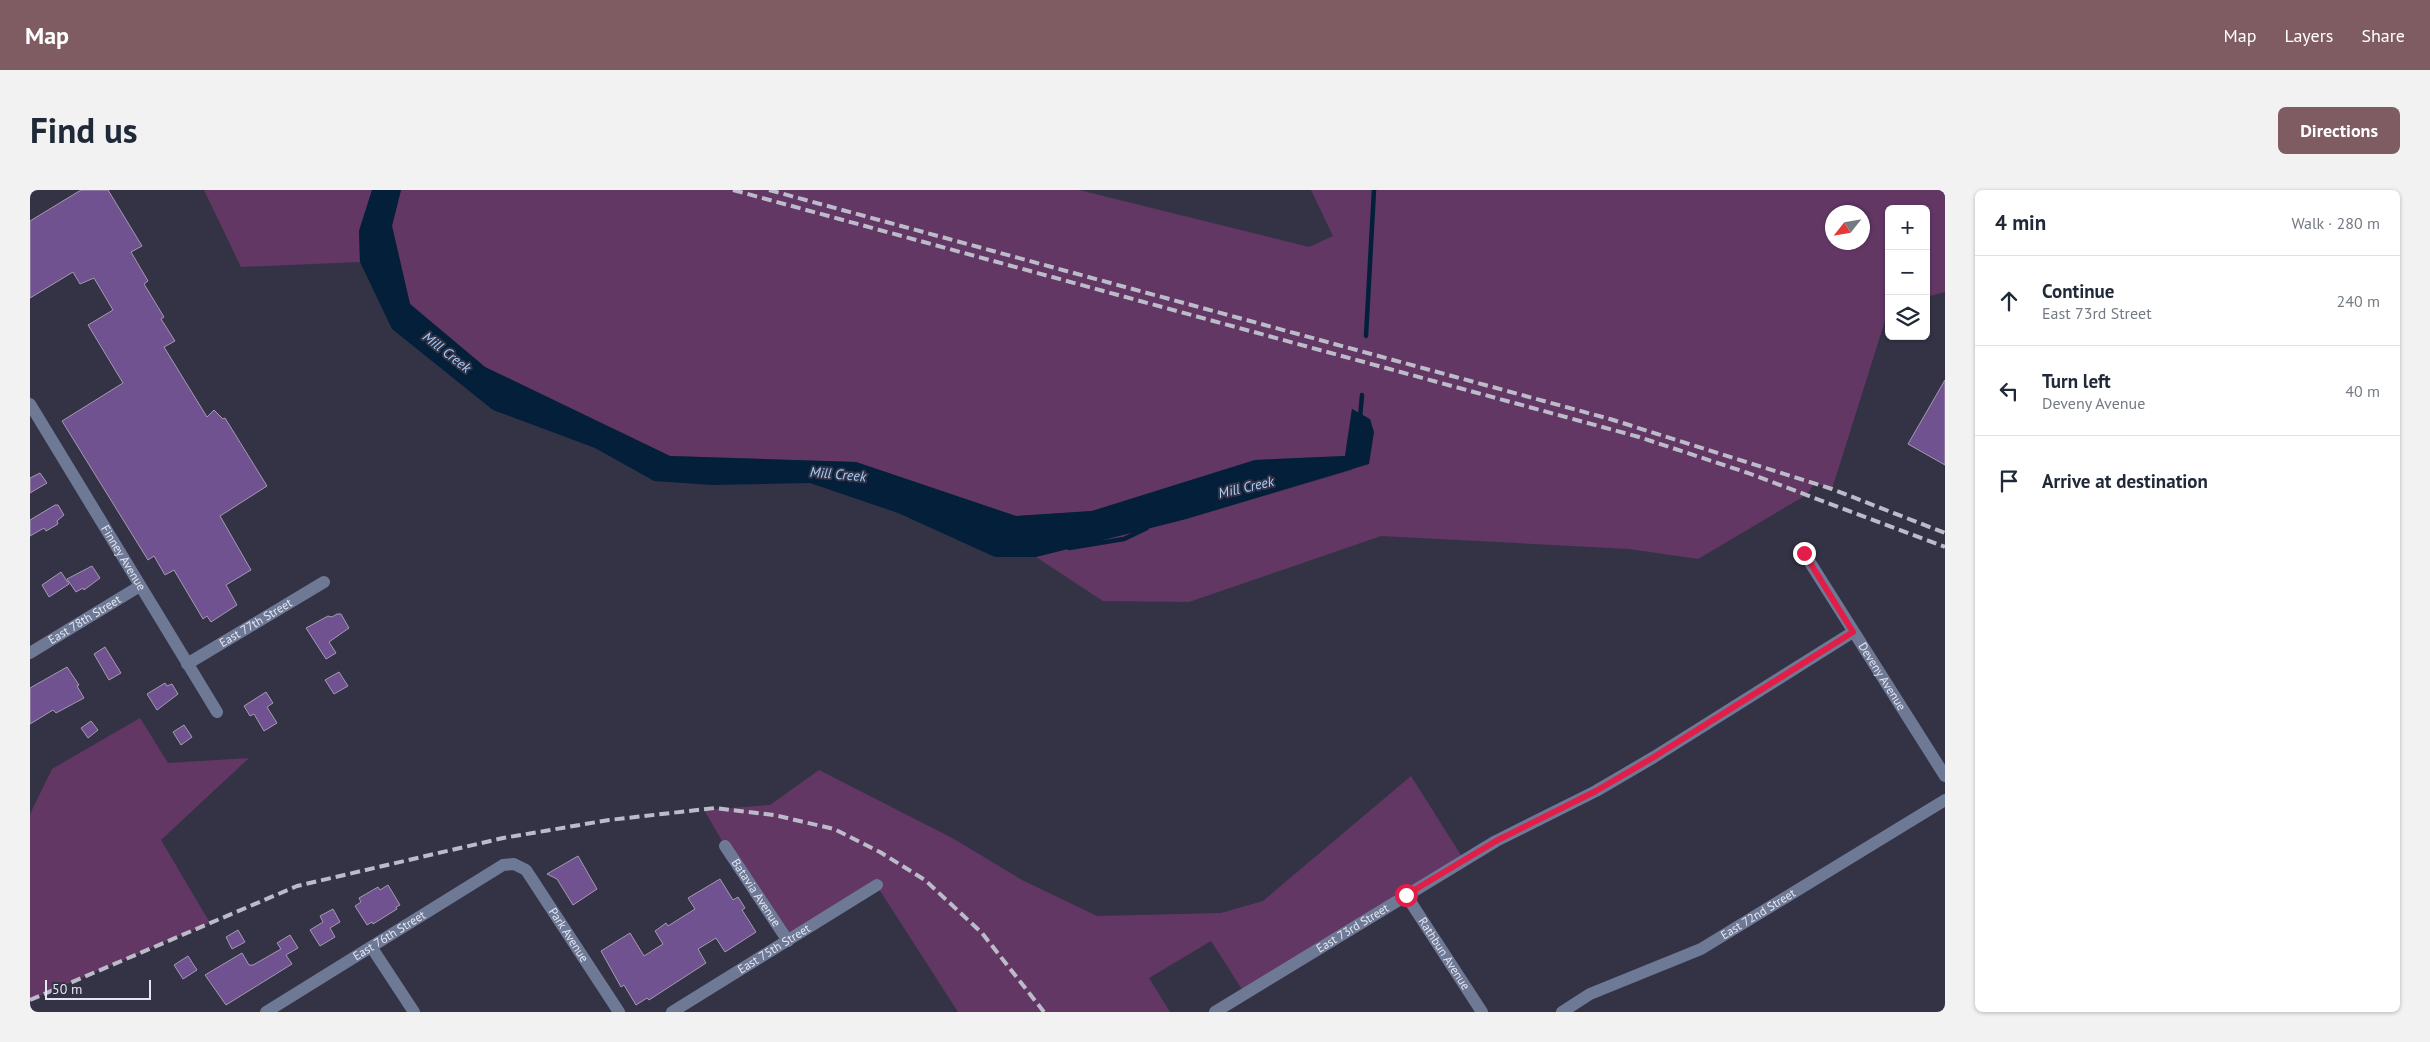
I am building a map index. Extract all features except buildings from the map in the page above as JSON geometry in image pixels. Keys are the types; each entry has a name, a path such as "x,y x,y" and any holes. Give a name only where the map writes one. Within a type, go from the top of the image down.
{"street":[{"name":"Finney Avenue","path":"30,404 217,712"},
{"name":"Deveny Avenue","path":"1804,553 1945,776"},
{"name":"East 77th Street","path":"187,664 324,582"},
{"name":"East 78th Street","path":"30,653 140,586"},
{"name":"East 73rd Street","path":"1224,1010 1406,895 1496,841 1596,791 1646,762 1853,632"},
{"name":"East 72nd Street","path":"1562,1012 1590,994 1701,949 1945,800"},
{"name":"Batavia Avenue","path":"725,846 788,941"},
{"name":"East 76th Street","path":"266,1012 503,865 514,864"},
{"name":"Park Avenue","path":"514,864 526,870 619,1012"},
{"name":"East 75th Street","path":"672,1012 877,885"},
{"name":"Rathbun Avenue","path":"1406,895 1482,1012"},
{"path":"372,948 414,1012"}],"shaded area":[{"path":"204,190 372,190 359,231 360,262 241,267"},
{"path":"401,190 1079,190 1309,247 1333,236 1311,190 1945,190 1945,292 1930,296 1930,205 1885,205 1885,321 1832,489 1815,483 1806,495 1698,559 1629,549 1381,536 1189,602 1103,601 1036,557 1186,519 1352,470 1360,414 1352,409 1345,456 1255,460 1092,511 1016,516 856,462 670,456 485,367 410,304 392,226"},
{"path":"140,718 168,763 249,758 161,840 210,923 30,1000 30,814 52,769"},
{"path":"819,770 954,839 1022,880 1097,916 1221,913 1263,901 1411,776 1464,860 1245,994 1211,941 1149,978 1170,1012 958,1012 877,886 788,941 725,846 704,810 770,805"}],"water":[{"path":"372,190 401,190 392,226 410,304 485,367 670,456 856,462 1016,516 1092,511 1255,460 1345,456 1352,409 1370,419 1374,432 1369,464 1186,519 1036,557 995,557 898,513 810,483 712,485 654,481 595,448 493,410 392,329 360,262 359,231"}],"waterway":[{"name":"Mill Creek","path":"1366,336 1374,190"},
{"name":"Mill Creek","path":"1360,418 1362,395"},
{"name":"Mill Creek","path":"1069,548 1124,539 1147,528"}],"railway":[{"path":"733,190 1639,437 1748,473 1945,547"},
{"path":"769,190 1610,419 1832,489 1945,533"},
{"path":"30,1000 297,886 503,838 609,820 715,808 774,815 834,829 880,852 925,880 982,933 1044,1012"}],"route":[{"path":"1406,895 1496,841 1596,791 1654,757 1853,632 1804,553"}]}
